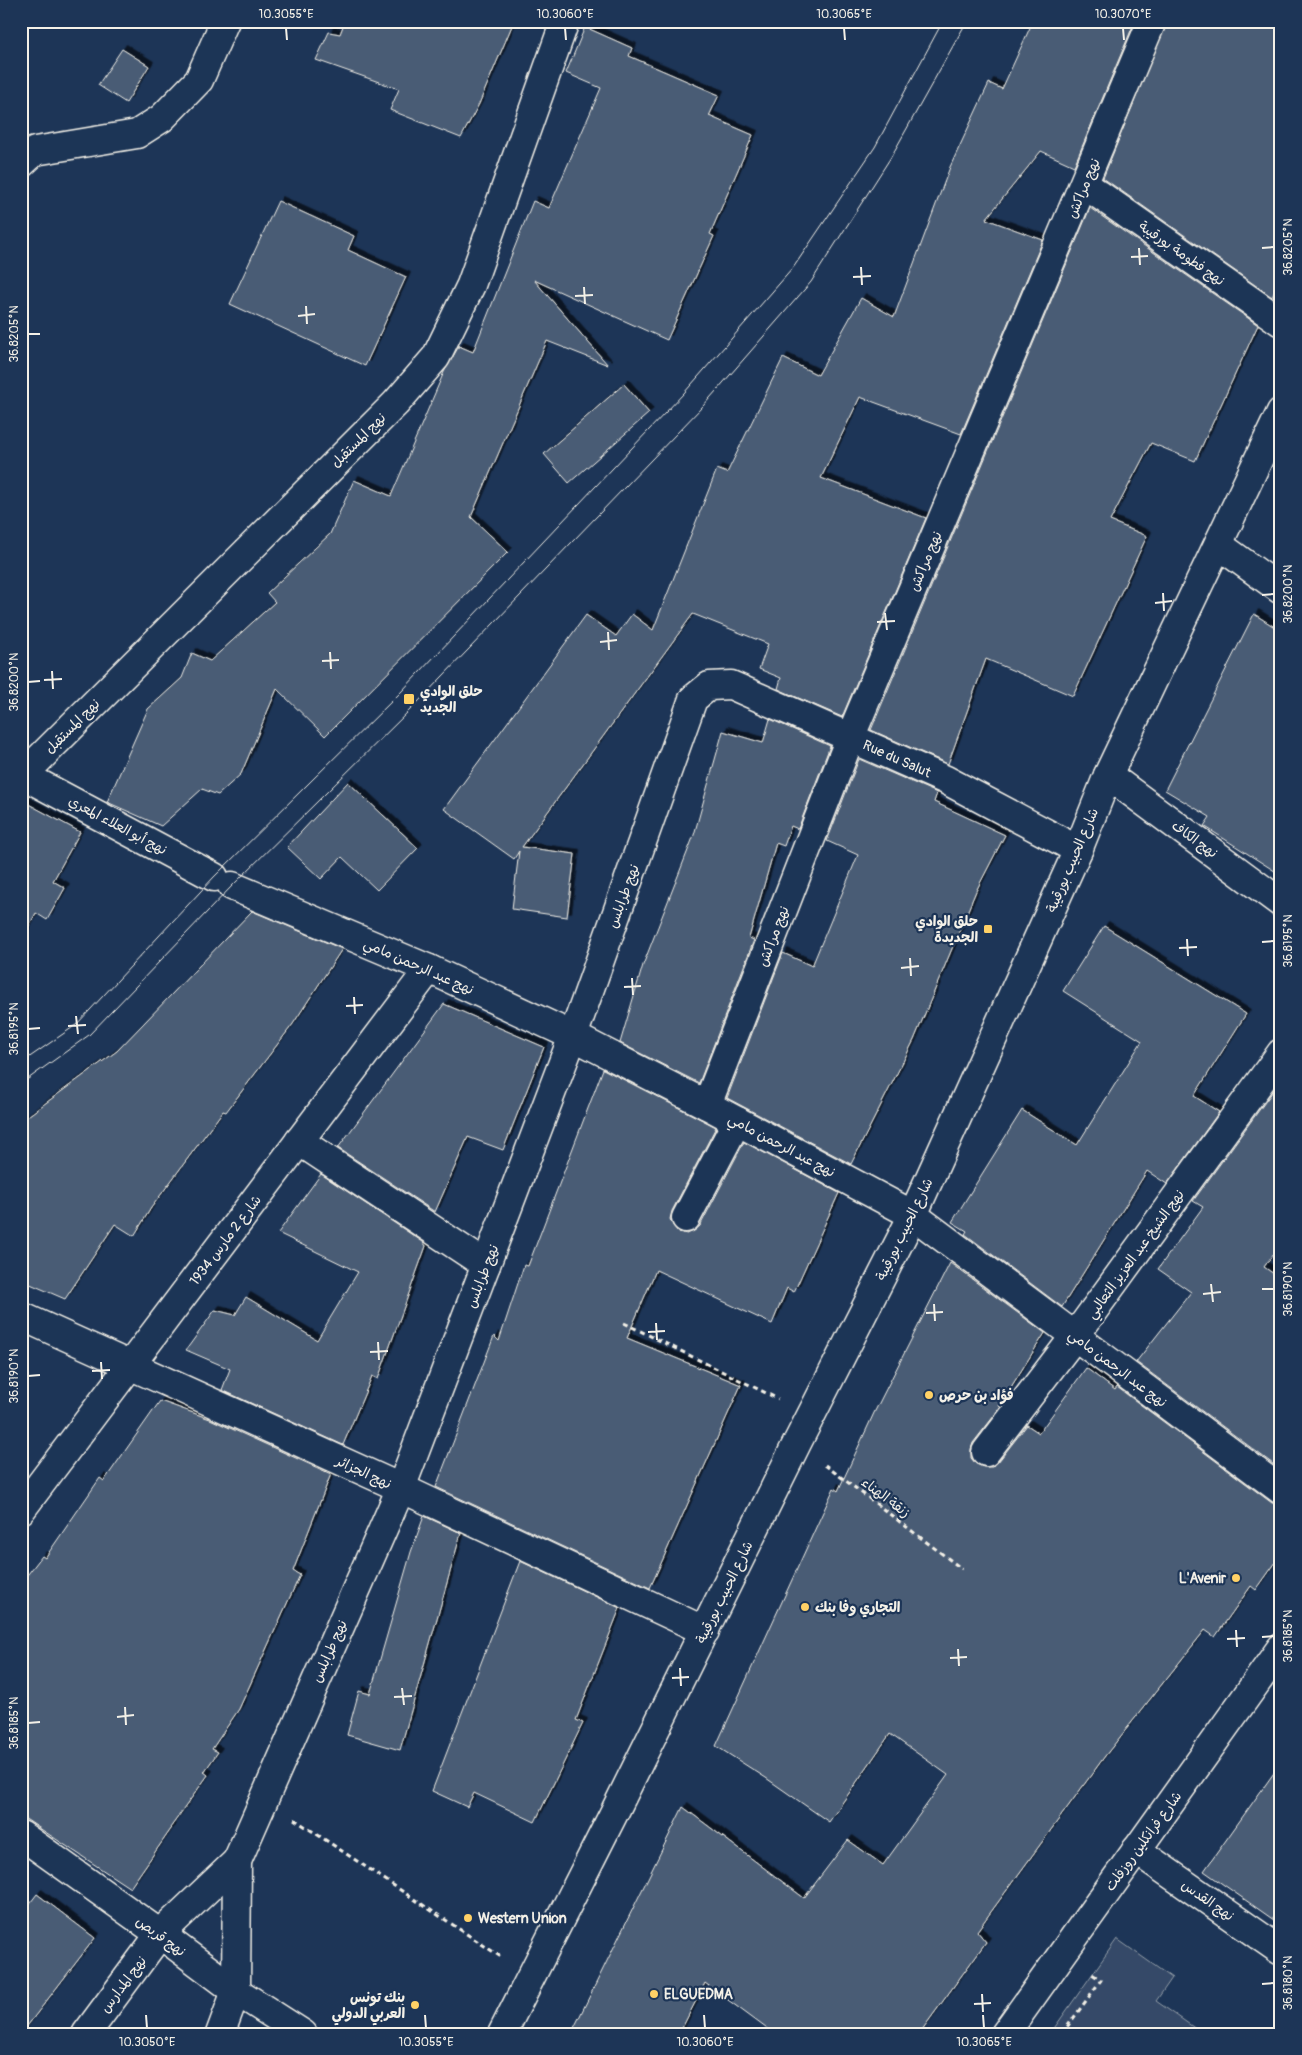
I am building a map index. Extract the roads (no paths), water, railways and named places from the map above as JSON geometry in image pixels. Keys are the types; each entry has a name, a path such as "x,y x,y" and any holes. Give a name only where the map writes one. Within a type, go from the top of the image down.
{"street":[{"path":"21,164 35,151 138,134 162,118 199,80 225,21"},
{"name":"نهج المستقبل","path":"22,775 396,403 436,357 471,285 565,21"},
{"name":"نهج مراكش","path":"707,1105 850,738 1152,21"},
{"name":"نهج فطومة بورقيبة","path":"1084,184 1281,322"},
{"name":"شارع الحبيب بورقيبة","path":"502,2034 913,1214 1078,850 1108,775 1281,412"},
{"path":"1219,545 1281,590"},
{"name":"Rue du Salut","path":"708,686 731,685 946,780 1078,850"},
{"name":"نهج طرابلس","path":"160,1934 237,1861 401,1488 573,1036 693,699 708,686"},
{"name":"نهج أبو العلاء المعري","path":"22,775 223,881"},
{"name":"نهج الكاف","path":"1108,775 1281,902"},
{"name":"نهج عبد الرحمن مامي","path":"223,881 429,969 573,1036 913,1214 1281,1490"},
{"name":"شارع 2 مارس 1934","path":"21,1510 429,969"},
{"name":"نهج الشيخ عبد العزيز الثعالبي","path":"986,1452 1076,1336 1281,1054"},
{"path":"686,1218 737,1121"},
{"path":"299,1141 486,1265"},
{"name":"نهج الجزائر","path":"21,1316 401,1488 705,1631"},
{"name":"شارع فرانكلين روزفلت","path":"1005,2034 1281,1648"},
{"name":"نهج قربص","path":"21,1835 160,1934 236,1992 303,2034"},
{"name":"نهج القدس","path":"1136,1850 1281,1951"},
{"name":"نهج طرابلس","path":"236,1992 237,1861"},
{"name":"نهج المدارس","path":"86,2034 160,1934"},
{"path":"220,2034 236,1992"}],"tram line":[{"path":"21,1063 76,1025 214,877 401,692 684,393 793,268 875,147 943,21"},
{"path":"21,1084 89,1035 232,886 416,704 703,406 811,282 891,157 967,21"}],"place":[{"name":"حلق الوادي الجديد","path":"409,699"},
{"name":"حلق الوادي الجديدة","path":"988,929"},
{"name":"فؤاد بن حرص","path":"929,1395"},
{"name":"L'Avenir","path":"1236,1578"},
{"name":"التجاري وفا بنك","path":"805,1607"},
{"name":"Western Union","path":"468,1918"},
{"name":"ELGUEDMA","path":"654,1994"},
{"name":"بنك تونس العربي الدولي","path":"415,2005"}]}
